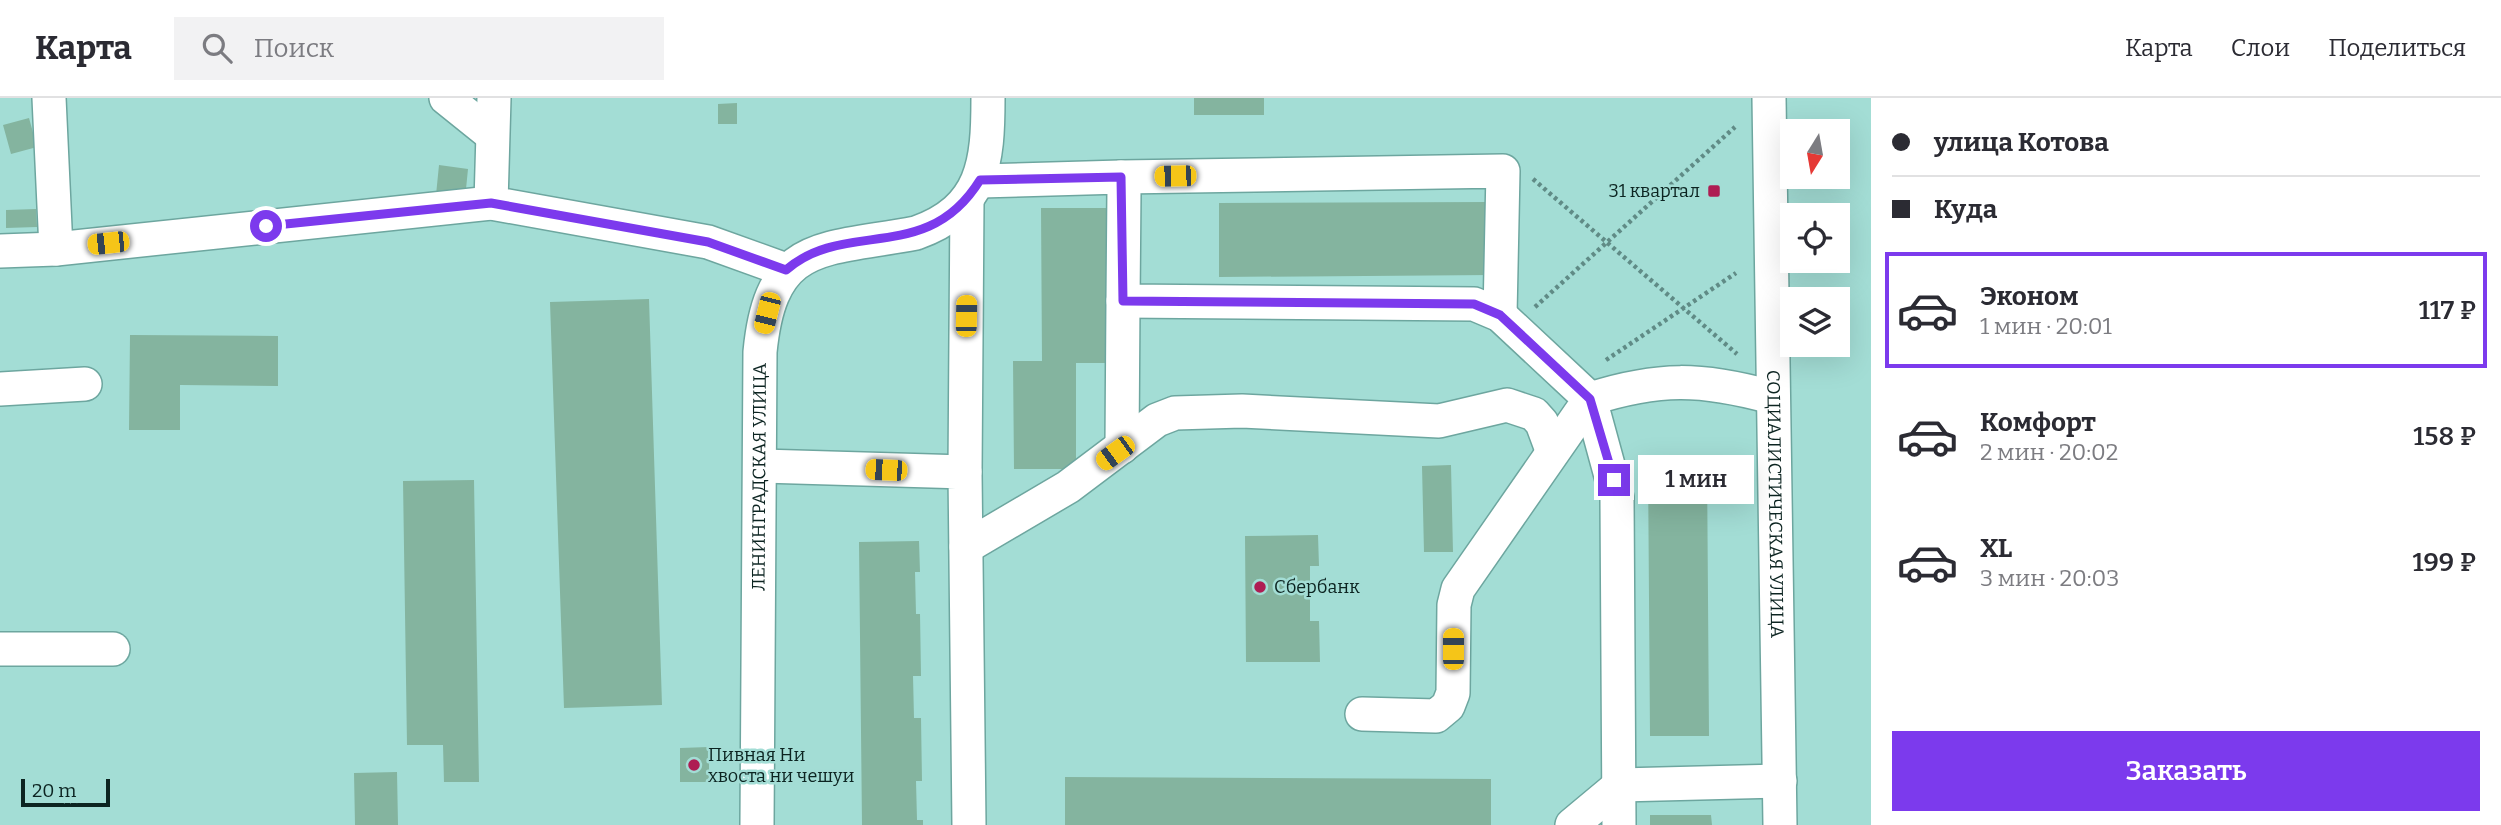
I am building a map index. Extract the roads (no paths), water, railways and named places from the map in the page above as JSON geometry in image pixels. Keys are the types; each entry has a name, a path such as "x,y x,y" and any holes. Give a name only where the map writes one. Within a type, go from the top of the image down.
{"street":[{"path":"49,98 56,249"},
{"path":"446,98 492,135"},
{"path":"491,203 494,98"},
{"path":"969,825 965,472 973,190 988,140 988,98"},
{"name":"СОЦИАЛИСТИЧЕСКАЯ УЛИЦА","path":"1769,98 1780,825"},
{"path":"0,251 56,249 491,203 708,242 786,270 810,253 930,228 973,190 1121,177 1503,170 1506,321"},
{"path":"1121,177 1122,447"},
{"name":"ЛЕНИНГРАДСКАЯ УЛИЦА","path":"757,825 762,330 772,298 786,270"},
{"path":"1123,301 1474,304 1506,321 1581,391 1617,498 1619,825"},
{"path":"1581,391 1659,381 1740,388 1772,397"},
{"path":"0,388 85,384"},
{"path":"1362,714 1436,716 1448,706 1453,694 1454,605 1458,589 1552,450 1581,391"},
{"path":"966,547 1068,487 1157,421 1175,413 1242,411 1439,421 1457,419 1495,405 1507,405 1534,414 1542,423 1552,450"},
{"path":"762,466 965,472"},
{"path":"0,649 113,649"},
{"path":"1572,825 1620,785 1780,780"}],"place":[{"name":"31 квартал","path":"1714,191"},
{"name":"Сбербанк","path":"1260,587"},
{"name":"Пивная Ни хвоста ни чешуи","path":"694,765"}]}
